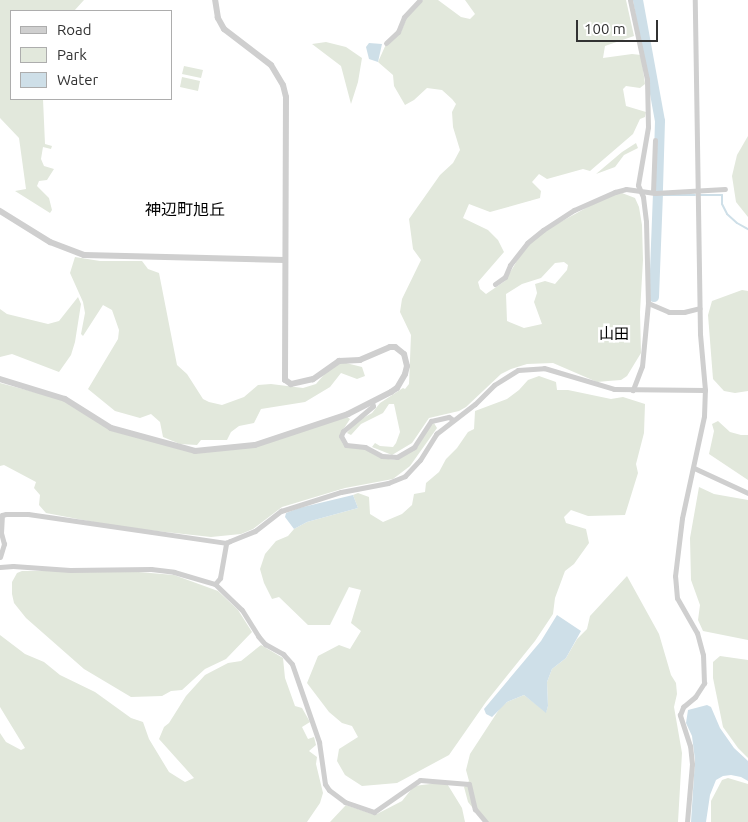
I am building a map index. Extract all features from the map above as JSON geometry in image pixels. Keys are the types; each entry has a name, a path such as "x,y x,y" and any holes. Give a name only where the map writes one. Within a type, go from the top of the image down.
{"street":[{"path":"0,379 65,399 111,428 195,451 255,445 348,414 396,388 405,374 407,366 404,354 395,347 385,348 360,360 338,361 318,378 300,384 291,384 285,380 288,106 284,85 272,66 224,29 218,18 215,0"},
{"path":"386,43 398,32 404,17 420,0"},
{"path":"630,0 647,79 648,126 638,186 646,222 648,303 642,366 633,390"},
{"path":"687,822 692,764 690,746 680,715 683,707 695,697 704,684 703,655 697,633 677,598 675,576 682,518 704,416 697,192 695,0"},
{"path":"655,140 656,192"},
{"path":"495,284 505,276 510,265 527,243 543,230 570,212 615,192 626,190 656,192 726,190"},
{"path":"0,211 50,242 84,255 285,260"},
{"path":"648,303 669,312 684,312 700,308"},
{"path":"0,557 4,544 1,533 2,515 6,514 28,514 226,543 255,531 281,511 341,492 388,483 405,476 420,460 436,434 475,404 507,375 529,367 561,372 601,386 647,391 703,390"},
{"path":"372,402 373,406 343,431 342,436 346,446 364,446 382,456 397,457 414,446 431,421 449,417 453,420"},
{"path":"694,468 748,492"},
{"path":"215,584 220,578 226,543"},
{"path":"0,568 13,566 70,570 151,570 174,572 215,584 242,610 265,644 283,654 292,664 319,742 325,784 329,790 345,802 374,812 420,780 470,784 475,808 486,822"}],"green space":[{"path":"0,0 84,0 75,10 10,10 10,100 43,100 45,144 52,146 51,149 43,147 41,159 44,166 54,169 47,180 39,181 37,186 49,198 52,210 50,213 15,191 26,189 19,138 0,118"},
{"path":"423,0 438,0 461,17 470,19 475,14 465,0 626,0 634,36 605,46 603,58 632,54 641,55 645,84 640,88 626,86 623,89 626,106 646,112 645,117 640,119 633,134 590,171 583,169 547,179 539,174 532,182 541,191 540,198 490,212 469,204 463,218 488,230 498,240 504,252 478,282 480,289 486,294 505,281 527,244 542,232 608,196 622,193 635,198 639,207 642,225 641,353 627,376 621,380 597,382 553,363 527,364 511,369 501,374 466,407 459,411 429,418 412,443 392,455 372,447 375,443 380,446 393,447 396,443 400,432 394,404 389,404 383,413 361,424 351,435 347,433 356,422 372,413 380,403 403,388 405,389 409,384 411,335 400,312 402,299 421,260 413,249 409,219 440,175 453,163 460,150 453,127 452,112 456,104 452,99 442,90 427,88 414,100 405,105 394,86 393,75 378,62 387,42 401,32 407,17","holes":["564,262 568,265 567,270 555,284 545,281 535,284 537,293 534,302 542,324 524,328 507,321 506,294 522,284 541,278 555,263"]},
{"path":"326,42 346,47 362,58 358,82 351,104 341,66 312,44"},
{"path":"184,66 203,70 201,78 182,74"},
{"path":"182,77 200,81 198,91 180,87"},
{"path":"748,136 748,217 736,202 732,176 737,155"},
{"path":"636,143 638,148 624,155 615,167 596,174 622,152"},
{"path":"75,257 100,261 142,261 148,269 159,273 177,365 187,374 203,399 209,402 222,405 244,397 258,385 271,384 303,388 316,384 328,370 342,362 362,367 365,376 357,379 341,373 330,387 305,402 261,409 254,423 239,426 231,432 227,440 201,440 197,445 180,444 163,437 160,422 151,414 140,418 115,411 88,389 118,339 119,330 112,310 103,305 83,336 81,334 85,313 83,302 70,273"},
{"path":"742,290 748,291 748,391 735,393 724,391 713,379 708,315 712,301"},
{"path":"78,297 81,304 75,342 71,355 59,372 12,354 0,357 0,309 7,314 48,324 59,321"},
{"path":"539,376 556,382 557,390 568,390 611,399 623,397 645,404 644,433 636,464 638,473 625,515 588,516 571,510 564,517 566,523 586,529 589,543 574,564 565,571 555,598 553,614 535,641 486,702 449,755 397,783 362,786 345,775 337,761 339,749 358,737 352,726 342,723 329,712 307,683 318,656 339,645 350,649 361,631 351,623 361,590 349,587 330,625 308,625 279,597 272,599 260,569 265,554 276,541 288,536 294,529 307,522 358,508 353,495 358,493 369,497 370,514 383,522 402,514 412,505 414,494 425,492 426,483 439,472 446,459 457,448 468,432 474,429 475,411 507,399 528,380"},
{"path":"0,383 64,400 110,428 201,453 254,446 347,417 350,419 339,436 343,444 363,448 382,458 395,460 416,448 430,426 434,423 437,428 410,466 393,479 345,488 282,507 253,529 241,534 211,537 120,527 46,513 39,505 40,495 34,488 36,482 4,465 0,466"},
{"path":"718,421 730,432 748,435 748,480 709,454 714,431 712,424"},
{"path":"699,487 714,494 748,500 748,640 703,631 698,620 700,605 691,580 690,538"},
{"path":"22,571 127,571 174,575 218,591 238,610 252,632 226,659 205,669 182,690 171,691 162,696 131,697 84,669 26,618 14,603 12,594 12,582 17,573"},
{"path":"627,576 659,634 671,675 676,683 677,694 674,707 682,753 678,822 484,822 468,802 464,787 469,781 466,770 470,754 500,708 507,702 524,695 546,712 548,706 547,682 552,669 566,658 577,639 587,629 590,616"},
{"path":"0,635 25,654 44,662 60,675 95,692 131,718 143,722 149,739 169,772 185,782 194,778 159,739 164,727 169,723 186,696 205,675 228,663 241,661 261,645 283,658 285,678 295,706 302,708 310,722 302,727 308,739 314,737 316,745 309,751 317,757 316,764 323,793 320,803 307,822 0,822 0,733 6,742 21,750 25,748 0,707"},
{"path":"720,656 748,660 748,758 738,748 723,727 713,678 713,662"},
{"path":"728,778 748,784 748,822 711,822 711,801 722,780"},
{"path":"446,782 462,808 465,822 330,822 346,805 375,815 402,801 414,786"}],"water":[{"path":"369,43 382,44 378,62 369,59 366,47"},
{"path":"353,495 358,508 307,522 294,529 285,517 286,513 299,508"},
{"path":"557,615 581,631 566,658 552,669 547,682 548,706 546,713 524,695 507,702 492,717 486,714 484,709 541,641"},
{"path":"707,705 711,707 720,728 734,748 748,761 748,781 731,775 723,776 716,780 710,795 706,822 691,822 695,760 692,736 686,723 688,710"}],"waterway":[{"path":"638,0 660,121 658,190"},
{"path":"654,297 658,195"},
{"path":"662,195 695,195"},
{"path":"700,195 722,195 722,204 727,214 737,223 748,229"}],"district":[{"name":"神辺町旭丘","path":"185,209"},
{"name":"山田","path":"614,334"}]}
